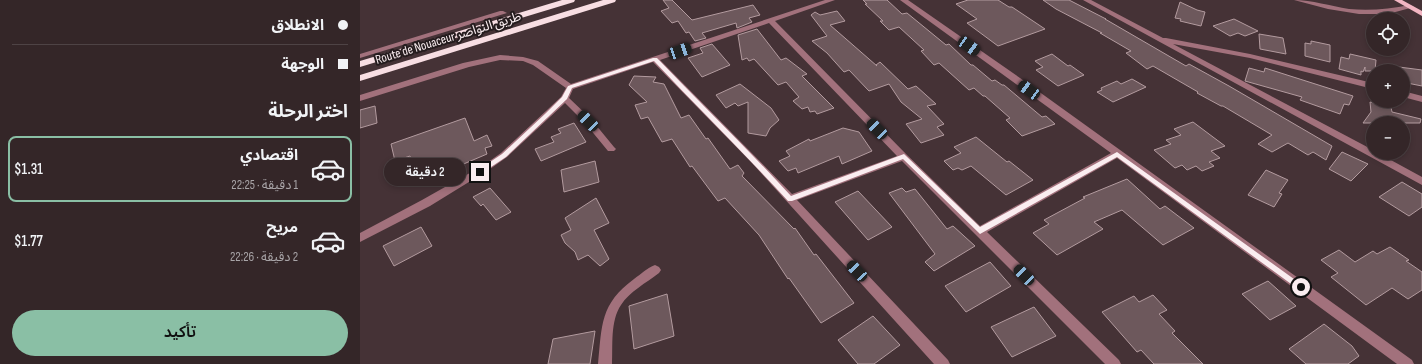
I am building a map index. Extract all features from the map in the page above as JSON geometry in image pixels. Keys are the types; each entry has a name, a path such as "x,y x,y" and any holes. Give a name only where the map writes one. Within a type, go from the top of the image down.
{"highway":[{"path":"360,63 503,13 548,0"},
{"name":"Route de Nouaceur طريق النواصر","path":"360,63 571,0"},
{"name":"Route de Nouaceur طريق النواصر","path":"360,78 612,0"}],"main road":[{"path":"1397,0 1422,14"}],"street":[{"path":"360,238 426,203 487,167 504,155 565,98 570,87 832,0"},
{"path":"903,0 1407,364"},
{"path":"1086,0 1422,181"},
{"path":"1297,0 1370,13 1410,7"},
{"path":"360,56 503,13"},
{"path":"770,20 904,156 1114,364"},
{"path":"1157,38 1250,56 1366,84"},
{"path":"360,98 483,60 510,58 522,58 532,62 551,72 570,87"},
{"path":"655,59 755,161 944,364"},
{"path":"1410,96 1422,99"},
{"path":"565,98 588,121 611,149"},
{"path":"980,231 1117,154"},
{"path":"790,199 904,156"},
{"path":"605,364 610,318 613,307 621,296 655,270"}],"building":[{"path":"663,0 672,0 692,20 753,5 760,15 749,18 752,22 737,28 736,23 702,33 706,38 695,41 689,32 686,33 678,21 672,23 661,11 669,8"},
{"path":"863,0 887,0 902,14 907,13 946,45 949,44 971,65 973,65 992,81 995,80 1004,85 1042,117 1046,116 1055,124 1022,136 1006,120 1010,118 985,96 974,88 969,90 939,63 934,65 921,51 924,50 899,27 889,30 880,21 883,21 865,4 867,4"},
{"path":"968,0 998,0 1009,7 1012,7 1045,29 998,46 967,23 977,19 956,4"},
{"path":"1043,0 1069,0 1106,19 1186,66 1189,64 1229,86 1332,146 1326,160 1313,152 1308,155 1288,143 1272,152 1258,144 1272,135 1223,106 1197,93 1198,92 1153,66 1147,69 1126,53 1131,51 1100,33 1102,33 1056,9"},
{"path":"1180,2 1205,12 1201,26 1180,21 1181,19 1175,18"},
{"path":"837,11 845,21 830,25 877,66 876,65 880,62 908,89 916,86 936,104 927,106 944,124 937,127 944,135 921,143 906,124 922,119 901,102 889,84 869,91 849,70 844,72 827,53 812,41 827,36 811,15 815,12 820,15"},
{"path":"1234,19 1258,31 1245,36 1238,33 1230,36 1213,26"},
{"path":"757,29 781,60 786,58 807,74 802,76 834,108 817,114 815,111 810,112 808,107 802,109 793,101 799,97 786,82 778,85 754,59 749,61 747,58 742,60 738,35"},
{"path":"1259,34 1283,38 1286,54 1260,49"},
{"path":"1311,41 1330,45 1330,62 1305,56 1305,43 1311,44"},
{"path":"712,44 730,65 702,77 688,58 703,53 700,48"},
{"path":"1052,54 1068,66 1070,65 1084,75 1058,86 1036,70 1043,67 1035,61"},
{"path":"1350,54 1376,60 1376,64 1366,64 1366,71 1365,67 1363,72 1361,71 1361,75 1339,69 1341,57 1349,59"},
{"path":"1249,68 1264,72 1265,68 1353,96 1349,105 1344,104 1340,114 1300,100 1302,97 1245,81"},
{"path":"1410,68 1422,70 1422,86 1410,84"},
{"path":"634,76 656,77 653,82 664,84 681,118 689,115 706,139 708,138 730,169 738,165 744,173 742,176 794,229 795,228 814,255 816,254 854,303 821,323 789,278 788,279 759,235 725,198 718,201 692,166 690,167 672,139 662,142 648,117 641,119 635,105 647,102 629,85"},
{"path":"1132,79 1146,87 1113,102 1097,92 1102,90 1101,88 1117,81 1121,84"},
{"path":"740,84 771,108 779,120 770,128 766,136 748,133 748,102 738,106 735,103 726,108 716,95"},
{"path":"375,106 377,123 360,128 360,110"},
{"path":"1371,108 1391,108 1392,112 1409,116 1368,116 1371,112"},
{"path":"1410,116 1421,119 1420,123 1410,123"},
{"path":"465,118 474,141 487,135 492,146 485,148 487,154 419,183 410,156 395,161 391,144"},
{"path":"1193,122 1225,146 1211,151 1220,158 1209,162 1214,166 1202,171 1196,166 1187,170 1182,165 1175,168 1154,150 1171,144 1166,140 1181,135 1174,129"},
{"path":"574,123 586,142 541,161 535,149 554,142 551,137 561,133 558,129"},
{"path":"843,128 859,132 872,151 842,164 839,156 798,173 796,168 788,171 779,161 790,156 786,151 809,139 810,141"},
{"path":"976,137 1007,162 1009,161 1033,180 1006,195 971,166 962,170 958,168 953,170 944,161 961,153 954,147"},
{"path":"1342,152 1368,164 1351,181 1329,169"},
{"path":"595,161 599,182 564,192 561,170"},
{"path":"1266,170 1288,180 1279,193 1282,194 1274,207 1248,195"},
{"path":"1127,179 1160,209 1165,206 1194,228 1163,245 1122,210 1094,222 1103,229 1057,255 1033,233 1049,224 1044,220 1085,198 1083,197"},
{"path":"1402,182 1422,194 1422,207 1409,216 1379,197"},
{"path":"490,188 511,212 496,220 483,204 481,206 473,197"},
{"path":"902,188 906,192 915,189 947,229 953,226 975,246 934,271 925,262 935,254 889,193"},
{"path":"858,191 892,227 868,240 835,202"},
{"path":"596,198 609,223 594,230 609,259 600,266 588,255 578,260 575,252 565,243 561,235 571,230 565,218"},
{"path":"421,227 432,246 394,266 383,246"},
{"path":"1390,247 1409,260 1406,261 1422,272 1422,290 1408,299 1392,288 1366,305 1331,277 1338,273 1321,260 1339,250 1355,262 1373,251 1377,254"},
{"path":"990,262 1011,286 966,312 945,286"},
{"path":"1268,281 1296,306 1270,320 1242,294"},
{"path":"667,294 674,336 634,349 629,306"},
{"path":"1153,295 1167,310 1159,314 1175,331 1172,333 1203,364 1154,364 1141,350 1137,352 1102,312 1134,296 1139,302"},
{"path":"1034,307 1056,336 1012,357 991,327"},
{"path":"873,316 900,345 874,364 858,364 838,340"},
{"path":"1324,324 1352,346 1359,356 1348,364 1306,364 1289,349"},
{"path":"595,331 590,364 548,364 553,339"}],"route":[{"path":"480,172 504,155 548,115 565,98 570,87 655,59 790,199 904,156 980,231 1117,154 1301,287"}]}
